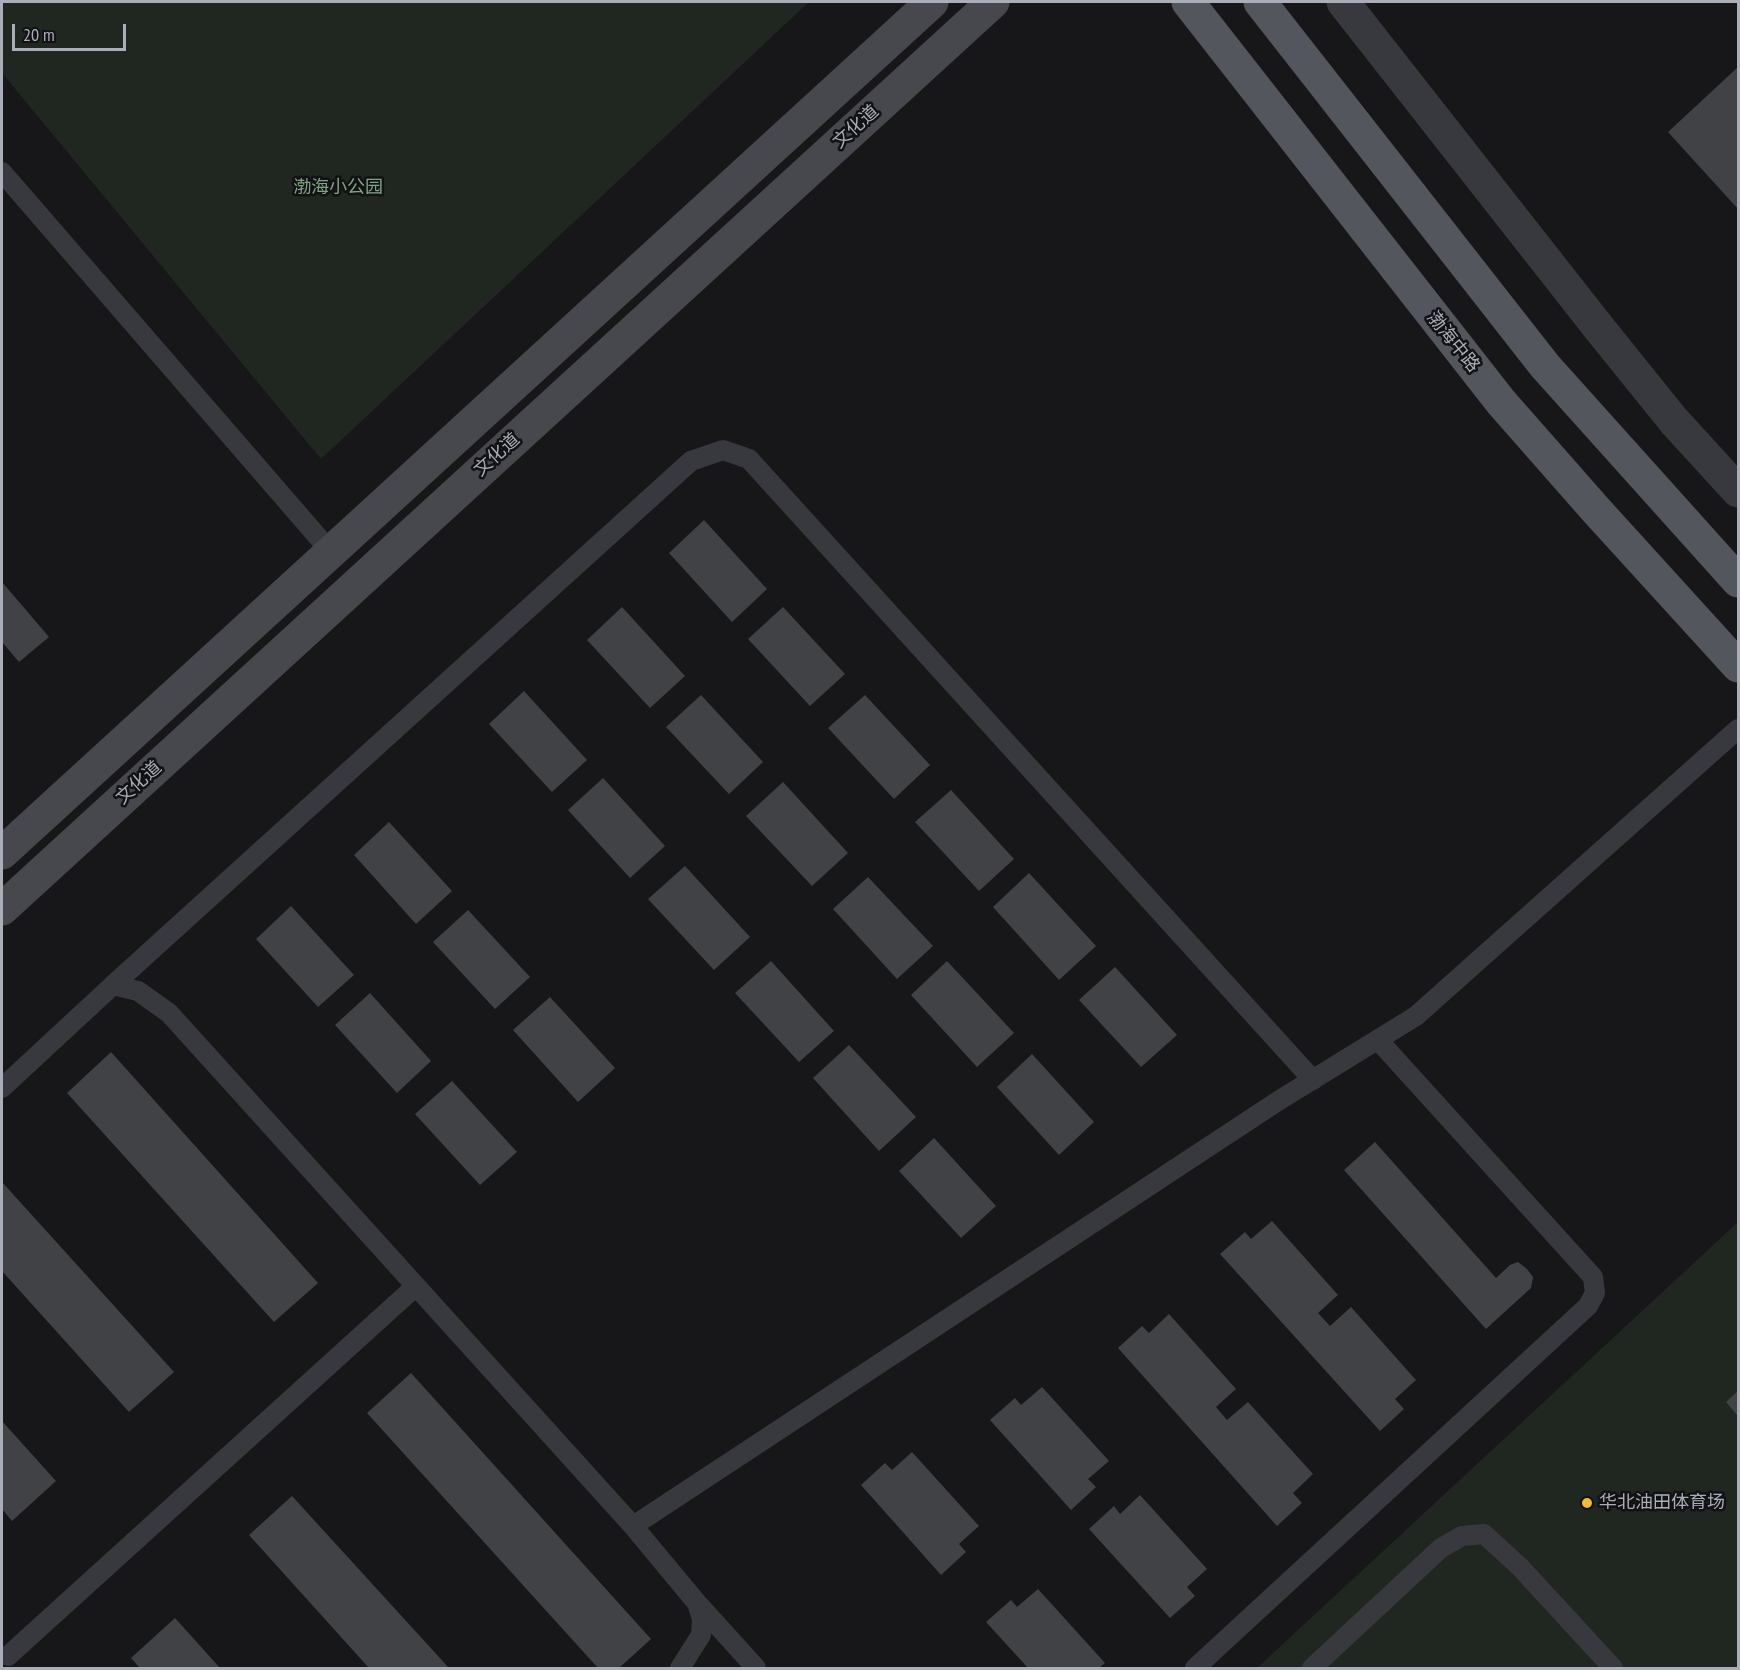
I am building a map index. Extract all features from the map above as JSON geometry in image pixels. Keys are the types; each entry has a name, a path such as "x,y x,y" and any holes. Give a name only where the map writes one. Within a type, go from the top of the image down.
{"main road":[{"path":"2,854 932,2"},
{"name":"文化道","path":"2,909 993,2"},
{"name":"渤海中路","path":"1188,2 1501,402 1738,666"},
{"path":"1260,2 1545,366 1738,581"}],"street":[{"path":"1343,2 1614,347 1674,421 1738,491"}],"lane":[{"path":"2,172 331,552"},
{"path":"2,1088 691,461 723,450 749,459 1313,1080"},
{"path":"633,1526 1313,1080 1416,1016 1738,729"},
{"path":"113,985 138,991 169,1013 633,1526 697,1603 756,1668"},
{"path":"1195,1668 1588,1306 1595,1293 1593,1277 1378,1040"},
{"path":"9,1658 416,1286"},
{"path":"1312,1668 1441,1548 1462,1536 1484,1534 1520,1567 1613,1668"},
{"path":"680,1668 701,1635 702,1619 697,1603"}],"green space":[{"name":"渤海小公园","path":"2,2 809,2 321,459 2,73"},
{"name":"华北油田体育场","path":"1738,1222 1738,1668 1257,1668"}],"building":[{"path":"1738,67 1738,209 1668,132"},
{"path":"704,520 767,589 732,622 669,553"},
{"path":"2,582 49,637 19,662 2,642"},
{"path":"622,607 685,676 650,708 587,640"},
{"path":"783,607 845,674 810,706 748,639"},
{"path":"524,691 587,760 552,792 489,724"},
{"path":"701,695 763,762 729,794 666,727"},
{"path":"865,695 930,765 894,799 828,728"},
{"path":"603,778 665,846 630,878 568,810"},
{"path":"783,782 848,853 812,886 746,816"},
{"path":"951,790 1014,859 979,891 915,822"},
{"path":"389,822 452,891 416,924 354,855"},
{"path":"685,866 750,937 714,970 648,899"},
{"path":"1029,873 1096,946 1059,980 993,907"},
{"path":"868,877 933,946 897,979 833,909"},
{"path":"291,906 354,975 318,1007 256,939"},
{"path":"468,910 530,977 495,1009 433,942"},
{"path":"771,961 834,1031 799,1062 735,993"},
{"path":"947,961 1014,1033 977,1067 911,995"},
{"path":"1115,967 1177,1035 1141,1067 1079,1000"},
{"path":"370,993 431,1061 397,1093 335,1025"},
{"path":"550,997 615,1068 578,1102 513,1030"},
{"path":"849,1045 916,1117 879,1151 813,1078"},
{"path":"111,1052 318,1283 274,1322 67,1093"},
{"path":"1032,1054 1094,1122 1059,1155 997,1087"},
{"path":"452,1081 517,1152 480,1185 415,1114"},
{"path":"934,1138 996,1206 961,1238 899,1171"},
{"path":"1375,1142 1496,1278 1510,1265 1518,1262 1533,1277 1531,1288 1486,1329 1344,1170"},
{"path":"2,1182 174,1372 129,1412 2,1271"},
{"path":"1272,1221 1338,1295 1318,1313 1330,1326 1351,1307 1416,1380 1395,1399 1404,1409 1380,1431 1220,1254 1245,1232 1251,1239"},
{"path":"1169,1314 1236,1389 1216,1407 1227,1420 1248,1402 1313,1474 1293,1493 1302,1503 1277,1526 1118,1348 1142,1326 1149,1333"},
{"path":"411,1373 651,1639 619,1668 598,1668 367,1413"},
{"path":"1042,1387 1109,1461 1088,1479 1096,1487 1071,1510 990,1420 1015,1398 1021,1405"},
{"path":"1738,1391 1738,1416 1726,1402"},
{"path":"2,1421 56,1481 12,1521 2,1509"},
{"path":"912,1452 979,1526 959,1544 966,1552 941,1575 861,1485 885,1463 892,1470"},
{"path":"1140,1495 1207,1569 1187,1587 1195,1596 1170,1618 1089,1529 1114,1506 1120,1514"},
{"path":"292,1496 449,1668 369,1668 249,1535"},
{"path":"1038,1589 1105,1663 1099,1668 1028,1668 986,1622 1011,1600 1017,1607"},
{"path":"175,1618 220,1668 140,1668 131,1658"}],"place":[{"name":"华北油田体育场","path":"1587,1503"}]}
